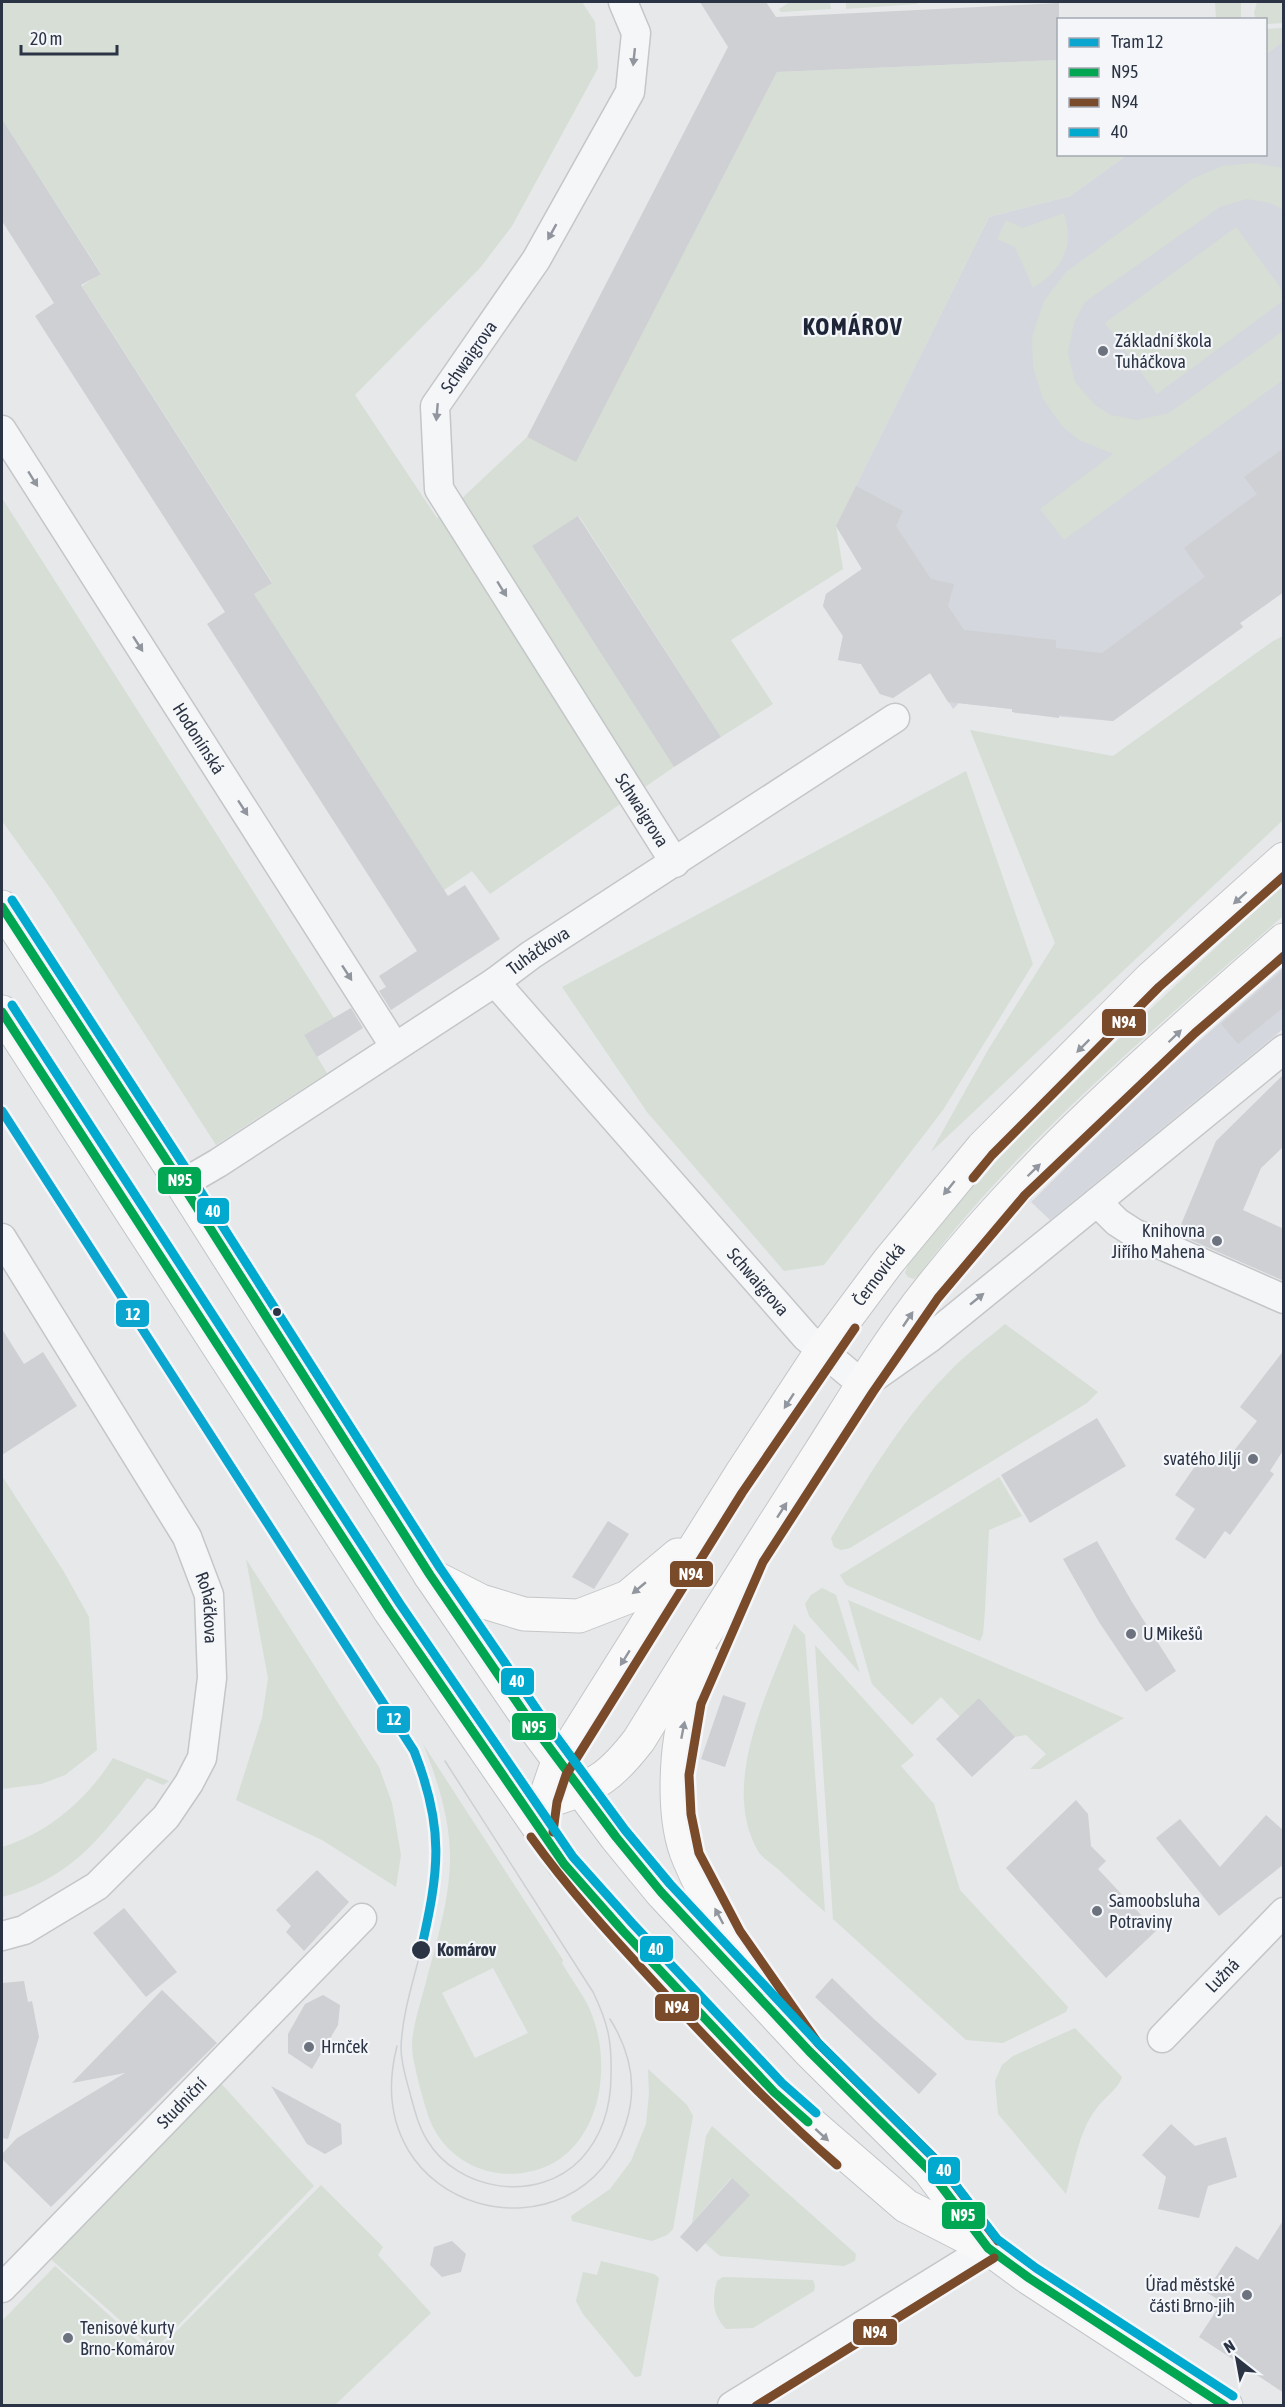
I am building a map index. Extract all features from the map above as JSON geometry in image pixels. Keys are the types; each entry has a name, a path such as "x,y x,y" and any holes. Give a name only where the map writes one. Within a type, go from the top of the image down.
{"main road":[{"name":"Černovická","path":"534,1808 555,1770 700,1537 821,1352 888,1262 982,1147 1151,978 1284,859"},
{"path":"2,907 182,1184 430,1575 580,1790 661,1892 809,2051 929,2170 988,2248"},
{"path":"534,1808 601,1780 619,1766 639,1740 752,1556 863,1385 928,1291 1016,1187 1187,1024 1284,940"},
{"path":"2,1012 390,1611 534,1808 564,1864 623,1931 774,2092 906,2206 988,2248 1056,2296 1226,2406"},
{"path":"430,1575 481,1601 524,1614 579,1616 628,1598 700,1537"},
{"path":"752,1556 689,1701 677,1774 679,1816 688,1857 730,1937 809,2051"}],"street":[{"name":"Schwaigrova","path":"623,2 636,33 630,92 536,260 435,406 439,489 675,863"},
{"name":"Hodonínská","path":"2,430 395,1047"},
{"name":"Tuháčkova","path":"182,1184 218,1163 495,982 531,955 895,718"},
{"name":"Schwaigrova","path":"495,982 776,1305 821,1352 863,1385"},
{"path":"863,1385 931,1337 1284,1049"},
{"path":"1097,1202 1134,1233 1284,1299"},
{"name":"Roháčkova","path":"2,1238 187,1537 209,1595 212,1678 202,1758 189,1783 166,1817 97,1886 24,1930 2,1936"},
{"name":"Lužná","path":"1162,2038 1284,1912"},
{"name":"Studniční","path":"2,2288 362,1918"},
{"path":"732,2406 988,2248"}],"shaded area":[{"path":"2,2 582,2 595,22 598,68 512,226 480,268 355,395 437,518 458,502 527,437 576,461 777,72 1057,60 1057,156 1126,156 1070,196 989,217 836,526 843,569 731,640 773,704 721,737 579,516 532,546 674,767 490,894 472,871 444,890 254,594 272,582 82,286 101,273 2,119"},
{"path":"790,2 830,2 831,9 781,12 779,9"},
{"path":"846,2 917,2 917,4 846,9"},
{"path":"1215,2 1241,2 1241,18 1216,18"},
{"path":"1257,2 1283,2 1283,23 1267,24 1267,18 1256,18 1254,13"},
{"path":"1283,28 1283,41 1267,53 1267,29"},
{"name":"Základní škola Tuháčkova","path":"1283,41 1283,592 1240,623 1243,627 1113,721 1015,713 1012,709 959,703 953,709 930,673 893,698 880,694 861,664 838,660 843,636 823,606 826,594 862,569 836,526 989,217 1070,196 1126,156 1267,156 1267,53"},
{"path":"1254,163 1283,168 1283,210 1270,203 1247,199 1220,207 1085,302 1074,323 1068,353 1075,382 1095,405 1111,415 1137,420 1169,413 1283,331 1283,380 1064,540 1040,509 1113,454 1079,440 1063,427 1043,399 1033,367 1032,337 1044,301 1066,272 1192,179 1222,166"},
{"path":"1064,213 1068,237 1064,256 1052,273 1033,288 1015,247 997,239 1006,220 1023,228"},
{"path":"1236,227 1283,291 1283,301 1157,394 1105,323"},
{"path":"2,498 334,1018 304,1035 327,1073 216,1145 53,892 2,821"},
{"path":"1283,636 1283,820 931,1152 988,1050 1055,943 970,730 1113,756"},
{"path":"966,771 1033,964 943,1110 824,1265 784,1271 647,1112 562,987"},
{"path":"1283,885 1283,916 1139,1042 1045,1131 958,1225 919,1275 914,1279 908,1277 905,1273 920,1247 999,1158 1078,1079"},
{"path":"1283,967 1283,1029 1050,1220 1031,1202 1156,1079"},
{"path":"1005,1324 1098,1392 1087,1403 850,1548 841,1550 834,1547 831,1538 901,1428 958,1363"},
{"path":"2,1476 64,1572 89,1617 97,1750 65,1775 41,1784 2,1789"},
{"path":"999,1477 1022,1516 989,1530 985,1610 983,1634 980,1641 846,1585 840,1575"},
{"path":"246,1559 379,1767 392,1803 401,1855 396,1887 322,1840 236,1800 262,1718 268,1678"},
{"path":"822,1588 836,1595 860,1673 809,1616 805,1604 811,1595"},
{"path":"848,1600 1124,1718 1040,1769 1030,1769 1046,1754 1026,1735 1015,1737 979,1698 960,1717 941,1697 912,1725 872,1684"},
{"path":"794,1624 805,1635 825,1912 760,1854 747,1824 744,1796 746,1766 752,1736"},
{"path":"815,1645 914,1755 901,1766 934,1804 960,1890 1068,2007 1066,2012 1003,2043 966,2040 833,1919"},
{"path":"423,1744 563,1960 562,1963 590,2010 598,2034 601,2059 600,2085 594,2110 584,2133 569,2152 548,2166 523,2173 509,2174 483,2170 459,2158 449,2149 440,2139 427,2113 415,2066 412,2044 414,2029 441,1923 450,1862 446,1817","holes":["493,1968 528,2033 475,2058 442,1993"]},
{"path":"113,1758 169,1781 163,1785 147,1778 101,1835 68,1866 27,1889 2,1897 2,1847 36,1833 65,1813 91,1787"},
{"path":"1075,2028 1122,2077 1096,2109 1085,2128 1066,2194 998,2114 995,2081 1002,2065 1013,2056"},
{"path":"648,2069 687,2105 693,2116 673,2229 667,2235 652,2241 572,2221 571,2216 610,2189 631,2161 646,2124 649,2094"},
{"path":"218,2080 314,2186 154,2350 45,2254"},
{"path":"712,2126 856,2254 855,2261 844,2266 720,2256 705,2243 749,2195 731,2178 692,2223 706,2136"},
{"path":"321,2185 383,2247 378,2255 431,2313 335,2405 2,2405 2,2321 55,2266 153,2355"},
{"path":"601,2261 654,2274 659,2278 641,2376 635,2377 583,2314 576,2301 583,2272 597,2275"},
{"path":"723,2277 813,2280 815,2286 814,2291 753,2328 726,2329 718,2318 714,2306 717,2281"}],"building":[{"path":"700,2 766,2 776,17 1059,3 1057,60 777,72 576,462 527,437 728,47"},
{"path":"2,119 101,274 81,285 272,583 254,594 448,896 465,885 500,939 391,1010 379,991 386,987 379,976 417,951 207,624 225,612 35,316 54,303 2,221"},
{"path":"1284,448 1284,592 1240,623 1243,627 1113,721 1059,715 1059,718 1012,712 1012,709 948,702 930,673 893,698 880,694 861,664 838,660 843,636 823,606 826,594 862,569 836,526 856,486 903,511 896,526 931,579 954,584 948,606 964,630 1056,640 1056,648 1102,653 1205,577 1184,548 1257,494 1244,477"},
{"path":"578,516 721,737 674,767 532,546"},
{"path":"1284,969 1284,1007 1238,1044 1221,1024"},
{"path":"351,1008 363,1028 317,1057 304,1035"},
{"path":"1284,1074 1284,1146 1261,1168 1243,1210 1284,1229 1284,1281 1177,1234 1216,1141"},
{"path":"2,1329 24,1364 43,1352 77,1406 2,1455"},
{"name":"svatého Jiljí","path":"1284,1350 1284,1449 1270,1471 1274,1474 1230,1535 1225,1531 1205,1559 1175,1539 1195,1509 1175,1495 1205,1452 1223,1465 1257,1421 1240,1407"},
{"path":"1097,1418 1126,1466 1030,1523 1001,1475"},
{"path":"608,1521 629,1534 594,1589 572,1577"},
{"path":"1097,1541 1176,1671 1146,1692 1099,1622 1063,1559"},
{"path":"723,1695 746,1703 725,1767 701,1759"},
{"path":"979,1698 1015,1737 972,1777 936,1739"},
{"path":"1076,1800 1088,1814 1091,1846 1106,1861 1098,1869 1156,1931 1106,1978 1006,1868"},
{"path":"1266,1815 1284,1831 1284,1864 1219,1916 1156,1838 1180,1819 1220,1867"},
{"path":"317,1870 349,1902 304,1951 286,1932 291,1926 276,1910"},
{"path":"124,1908 177,1972 146,1997 93,1933"},
{"path":"832,1978 875,2020 937,2074 919,2094 815,1997"},
{"path":"24,1981 28,2002 32,2001 39,2037 8,2139 2,2138 2,1983"},
{"path":"162,1990 217,2043 51,2207 2,2159 2,2154 17,2138 125,2073 72,2083"},
{"path":"323,1995 340,2005 338,2025 312,2069 288,2053 288,2034 305,2004"},
{"path":"271,2086 341,2124 342,2144 325,2154 307,2144"},
{"path":"1171,2124 1195,2146 1226,2137 1237,2177 1208,2186 1199,2218 1158,2209 1166,2177 1142,2155"},
{"path":"732,2178 750,2195 697,2252 680,2237"},
{"name":"Úřad městské části Brno-jih","path":"1284,2219 1284,2393 1199,2337 1222,2302 1206,2292 1236,2246 1258,2260"},
{"path":"452,2241 466,2254 461,2272 442,2277 430,2265 434,2247"}],"tram line":[{"name":"12","path":"2,1111 414,1751 431,1804 436,1850 432,1897 421,1950"},
{"path":"421,1950 406,2011 401,2048 403,2067 414,2108 427,2140 441,2158 458,2171 478,2181 500,2186 522,2186 543,2182 563,2173 589,2150 604,2120 611,2087 610,2042 606,2023 593,1992 445,1761"},
{"path":"397,2046 393,2104 408,2150 438,2183 478,2203 522,2208 565,2197 601,2169 626,2123 631,2096 630,2069 623,2044 610,2019"}],"transit line":[{"name":"N94","path":"973,1178 992,1155 1159,987 1284,876"},
{"name":"40","path":"12,900 440,1568 544,1720 625,1830 670,1884 818,2043 937,2161 997,2239 1036,2268 1233,2396"},
{"name":"N95","path":"2,907 182,1184 430,1575 534,1727 616,1837 661,1892 809,2051 929,2170 988,2248 1029,2278 1225,2406"},
{"name":"N94","path":"998,2241 937,2161 818,2043 740,1931 699,1853 691,1814 689,1775 701,1704 763,1562 873,1392 938,1298 1025,1195 1195,1033 1284,956"},
{"name":"40","path":"12,1005 400,1604 573,1857 782,2083 816,2113"},
{"name":"N95","path":"2,1012 390,1611 564,1864 623,1931 774,2092 808,2122"},
{"name":"N94","path":"553,1832 557,1802 566,1775 742,1493 855,1328"},
{"name":"N94","path":"531,1837 612,1937 665,1994 770,2103 837,2165"},
{"name":"N94","path":"756,2406 994,2258"}],"place":[{"name":"Základní škola Tuháčkova","path":"1103,351"},
{"name":"Knihovna Jiřího Mahena","path":"1217,1241"},
{"name":"svatého Jiljí","path":"1253,1459"},
{"name":"U Mikešů","path":"1131,1634"},
{"name":"Samoobsluha Potraviny","path":"1097,1911"},
{"name":"Komárov","path":"421,1950"},
{"name":"Hrnček","path":"309,2047"},
{"name":"Úřad městské části Brno-jih","path":"1247,2295"},
{"name":"Tenisové kurty Brno-Komárov","path":"68,2338"}],"district":[{"name":"KOMÁROV","path":"853,327"}]}
